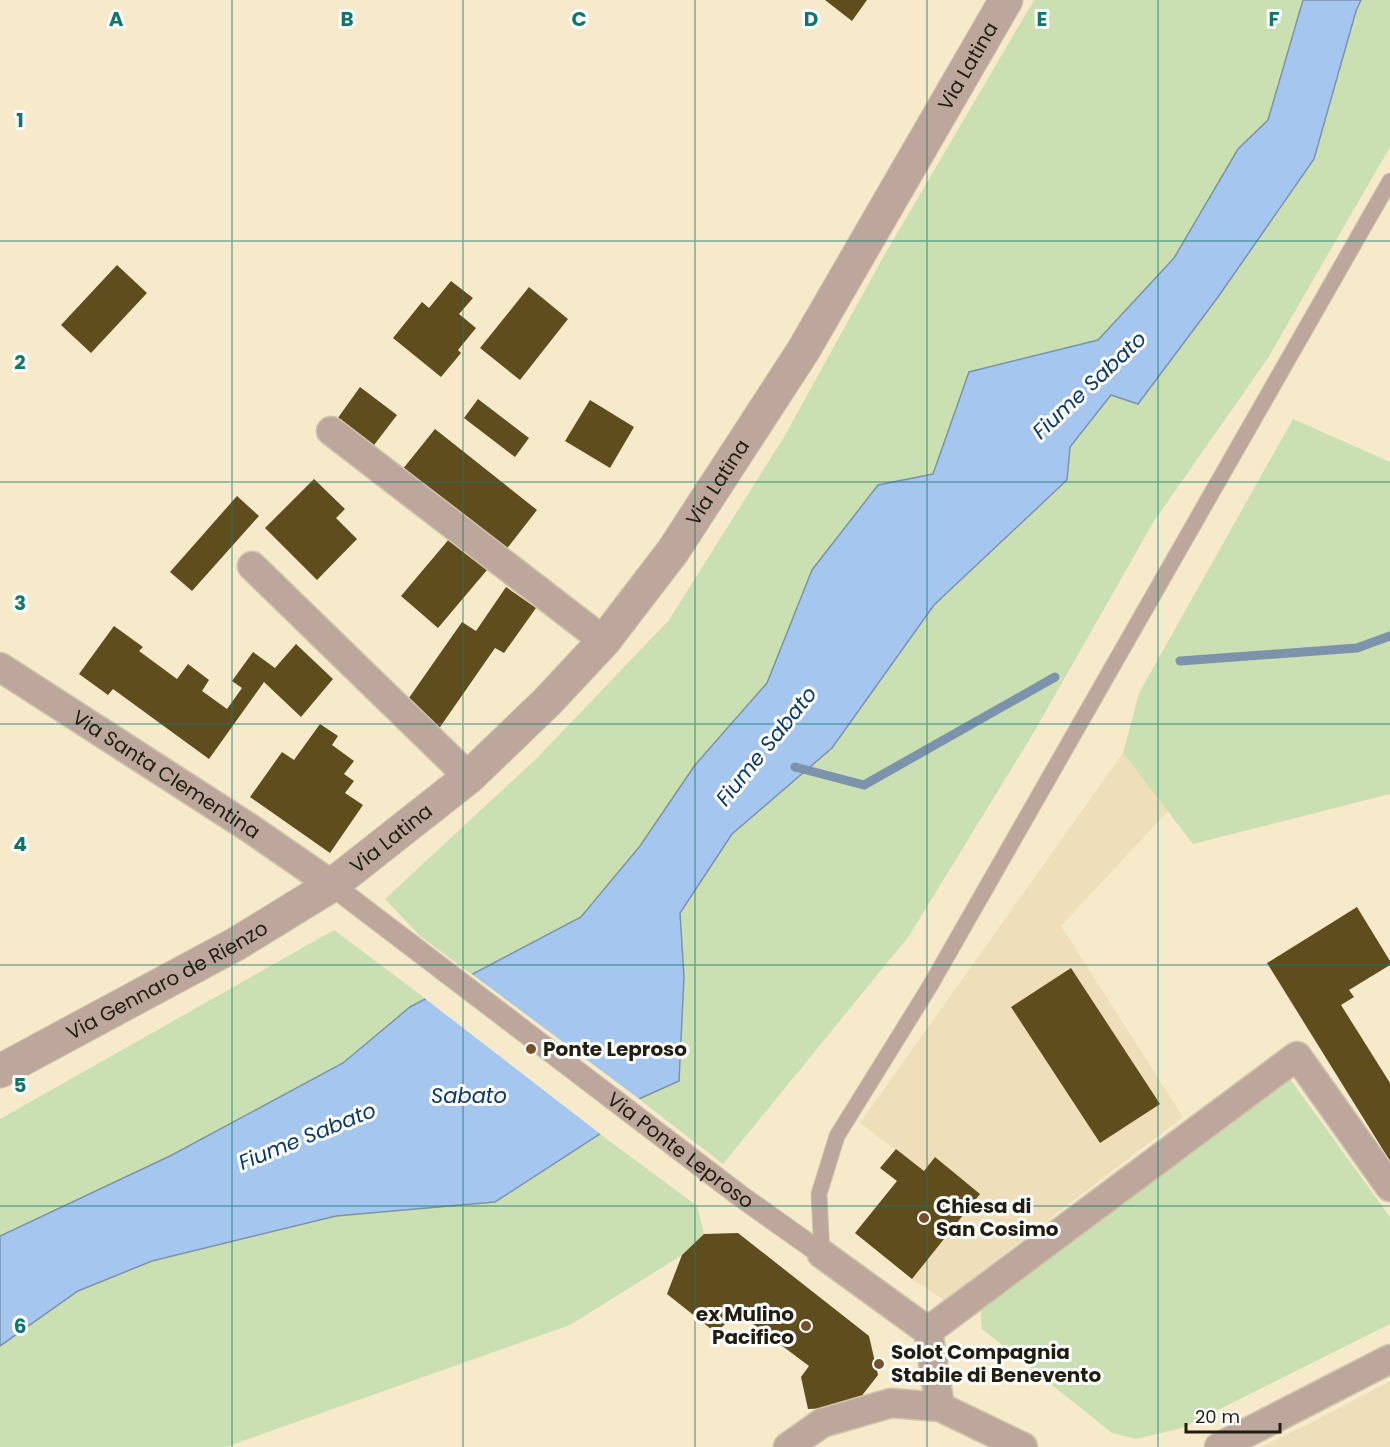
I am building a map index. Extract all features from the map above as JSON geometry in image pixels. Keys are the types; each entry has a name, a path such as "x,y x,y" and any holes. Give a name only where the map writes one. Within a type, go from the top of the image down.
{"street":[{"name":"Via Latina","path":"332,885 469,777 547,702 604,641 674,551 803,351 1006,0"},
{"path":"331,431 604,641"},
{"path":"252,566 469,777"},
{"name":"Via Santa Clementina","path":"0,667 332,885"},
{"name":"Via Ponte Leproso","path":"332,885 739,1195 928,1331"},
{"name":"Via Gennaro de Rienzo","path":"0,1071 236,944 332,885"},
{"path":"940,1407 928,1331 1297,1056 1390,1187"},
{"path":"1219,1447 1390,1359"},
{"path":"788,1447 822,1423 891,1403 940,1407 1023,1447"}],"lane":[{"path":"822,1254 819,1194 837,1136 936,976 1390,181"}],"shaded area":[{"path":"1123,753 1168,811 1061,926 1183,1117 944,1300 912,1279 980,1194 935,1157 924,1171 860,1123"},
{"path":"1390,1381 1390,1447 1260,1447 1307,1425"}],"green space":[{"path":"1034,0 1303,0 1268,120 1238,149 1174,258 1098,340 969,372 933,474 812,570 767,683 695,765 640,846 581,917 471,974 420,936 385,899 537,758 669,620 784,437 885,254"},
{"path":"1361,0 1390,0 1390,147 1268,358 1154,521 1034,732 909,936 723,1164 639,1099 679,1081 684,977 680,914 732,834 832,748 934,605 1067,480 1069,447 1111,395 1138,403 1218,297"},
{"path":"1293,419 1390,462 1390,794 1193,844 1123,753 1139,693"},
{"path":"334,930 426,999 410,1007 343,1063 170,1156 0,1236 0,1119"},
{"path":"1290,1079 1390,1217 1390,1324 1182,1428 1136,1439 1112,1433 982,1329 980,1306"},
{"path":"600,1134 697,1206 704,1234 682,1255 570,1325 226,1447 0,1447 0,1346 78,1291 152,1261 336,1216 495,1202"}],"water":[{"name":"Sabato","path":"1303,0 1361,0 1314,159 1218,297 1138,404 1111,395 1070,447 1067,480 934,605 832,748 732,834 680,913 684,977 679,1081 639,1099 600,1134 495,1202 336,1216 152,1261 78,1291 0,1346 0,1236 170,1156 343,1063 410,1007 581,917 640,846 695,765 767,683 812,570 878,485 933,474 969,372 1098,340 1174,258 1238,149 1268,120"}],"pier":[{"path":"469,972 642,1101 603,1136 423,997"}],"building":[{"path":"825,0 867,0 852,21"},
{"path":"117,265 147,293 91,353 61,325"},
{"path":"451,281 473,298 459,314 476,328 458,350 461,353 441,377 393,338 422,302 429,308"},
{"path":"529,287 568,319 520,380 480,348"},
{"path":"360,387 397,415 371,449 335,422"},
{"path":"478,399 529,438 515,457 464,418"},
{"path":"590,400 634,427 610,468 565,441"},
{"path":"435,429 537,510 505,551 402,470"},
{"path":"314,479 345,509 336,518 357,539 317,580 265,528"},
{"path":"237,496 259,516 192,591 170,572"},
{"path":"450,538 487,570 438,628 401,596"},
{"path":"506,587 536,608 504,653 495,648 438,730 404,705 462,622 476,631"},
{"path":"114,626 143,647 139,651 177,679 188,664 209,680 202,691 227,709 242,688 232,681 253,652 275,668 296,644 333,679 301,717 264,682 209,759 113,689 108,695 79,674"},
{"path":"320,724 338,736 332,745 354,761 344,774 354,781 345,793 363,805 330,853 250,797 282,752 294,760"},
{"path":"1357,907 1390,961 1390,965 1349,990 1354,997 1341,1005 1390,1083 1390,1161 1267,963"},
{"path":"1071,968 1160,1104 1100,1143 1011,1007"},
{"name":"Chiesa di San Cosimo","path":"896,1149 924,1171 935,1157 980,1194 912,1279 855,1233 897,1181 880,1168"},
{"name":"ex Mulino Pacifico","path":"738,1233 869,1336 878,1375 853,1407 808,1409 801,1377 809,1366 737,1312 716,1333 667,1294 682,1255 704,1234"}],"waterway":[{"path":"1180,661 1357,648 1390,636"},
{"path":"795,767 864,785 1055,677"}],"place":[{"name":"Ponte Leproso","path":"531,1049"},
{"name":"Chiesa di San Cosimo","path":"924,1218"},
{"name":"ex Mulino Pacifico","path":"806,1326"},
{"name":"Solot Compagnia Stabile di Benevento","path":"879,1364"}],"water label":[{"name":"Fiume Sabato","path":"1089,385"},
{"name":"Fiume Sabato","path":"766,746"},
{"name":"Fiume Sabato","path":"307,1136"}]}
